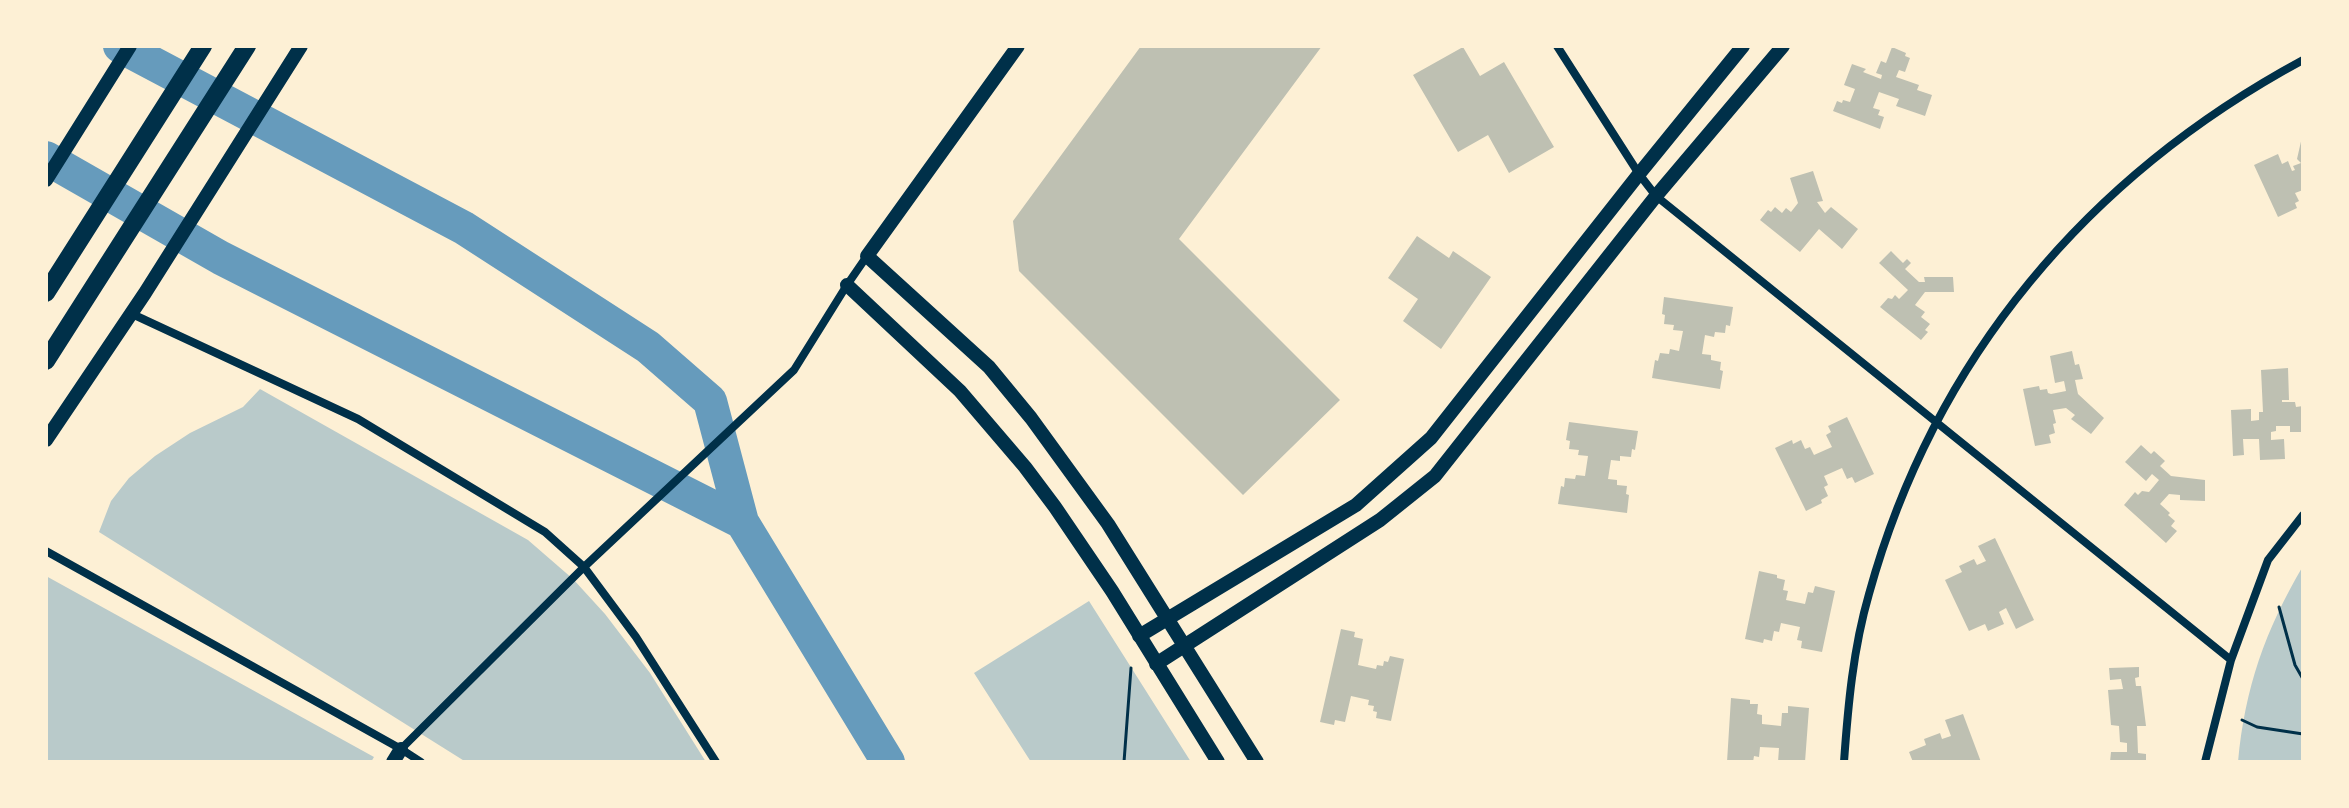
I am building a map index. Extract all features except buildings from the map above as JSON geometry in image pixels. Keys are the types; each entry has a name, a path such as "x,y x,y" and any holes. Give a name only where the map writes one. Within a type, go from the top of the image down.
{"highway":[{"path":"46,293 203,46"},
{"path":"46,361 247,46"}],"street":[{"path":"46,180 130,46"},
{"path":"46,440 145,293 301,46"},
{"path":"393,762 401,749 584,567 794,370 867,256 1018,46"},
{"path":"1557,46 1656,196 2231,660"},
{"path":"1139,636 1356,505 1431,438 1743,46"},
{"path":"1156,664 1380,520 1435,476 1656,196 1783,46"},
{"path":"1844,762 1849,693 1868,596 1899,502 1936,421 1973,357 2047,262 2097,210 2160,154 2206,120 2243,94 2303,60"},
{"path":"867,256 989,367 1031,418 1093,503 1257,762"},
{"path":"847,285 960,391 1001,439 1076,538 1218,762"},
{"path":"130,313 358,419 545,532 584,567 636,637 716,762"},
{"path":"2205,762 2231,660 2268,560 2303,515"},
{"path":"46,551 421,762"}],"path":[{"path":"2279,607 2295,665 2303,679"},
{"path":"1124,762 1131,668"},
{"path":"2242,720 2257,727 2303,734"}],"shaded area":[{"path":"260,389 528,540 573,579 605,614 650,673 706,762 466,762 99,532 111,501 129,478 190,433 243,407"},
{"path":"2303,566 2303,762 2238,762 2246,709 2259,660"},
{"path":"46,576 374,757 371,762 46,762"},
{"path":"1089,601 1191,762 1031,762 974,673"}],"waterway":[{"path":"120,46 464,228 648,347 710,401 742,522"},
{"path":"46,158 221,258 742,522 888,762"}]}
